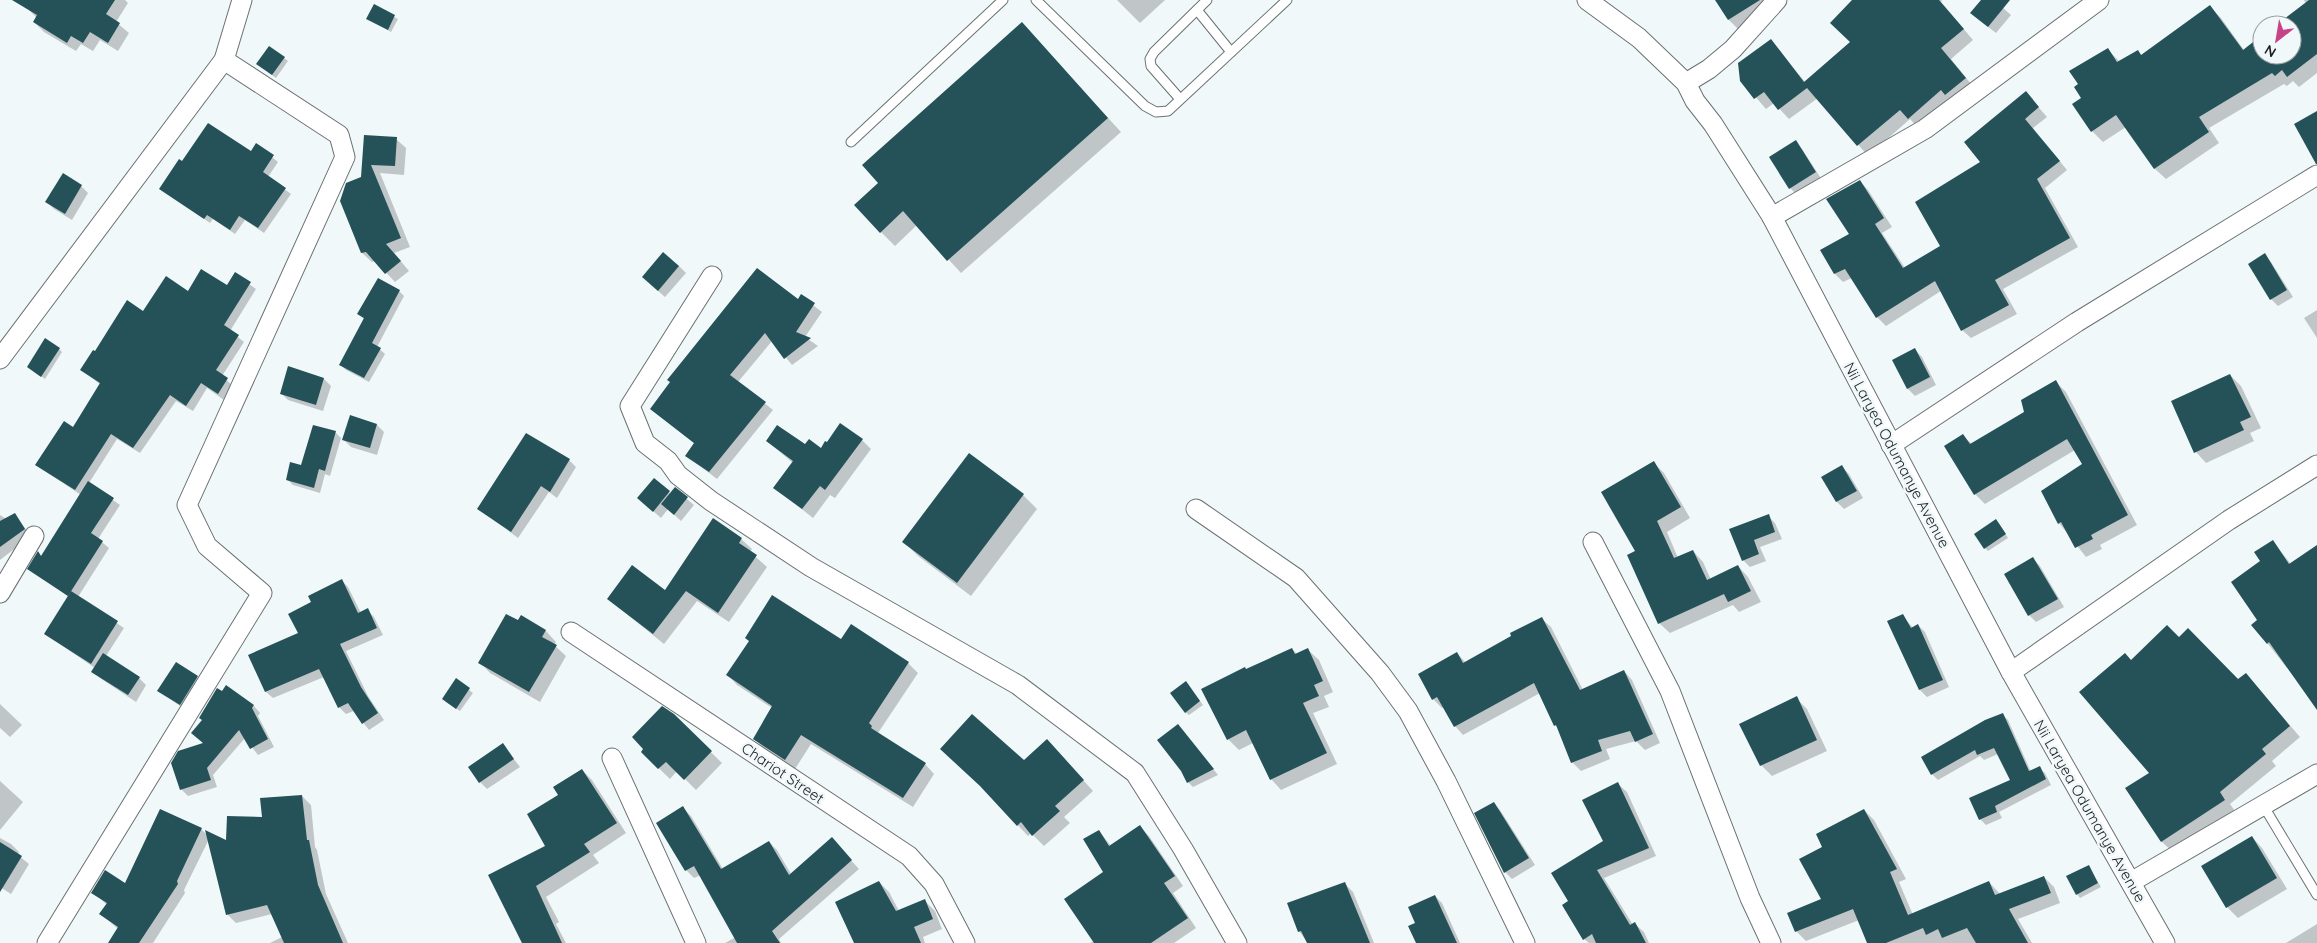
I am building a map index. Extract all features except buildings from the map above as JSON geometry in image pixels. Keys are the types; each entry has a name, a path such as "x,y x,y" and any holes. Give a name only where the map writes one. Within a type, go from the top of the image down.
{"street":[{"path":"0,358 224,60 242,0"},
{"name":"Nii Laryea Odumanye Avenue","path":"1587,0 1640,38 1686,83 1695,101 1713,124 1772,217 2011,672 2165,943"},
{"path":"1686,83 1709,69 1733,49 1777,0"},
{"path":"1772,217 1925,129 2099,0"},
{"path":"47,943 262,593 207,546 187,505 344,158 338,134 224,60"},
{"path":"1891,445 2076,322 2317,175"},
{"path":"712,276 630,406 645,443 668,461 678,475 736,518 811,567 1018,685 1135,773 1183,849 1237,943"},
{"path":"2011,672 2229,520 2317,465"},
{"path":"1196,509 1296,578 1380,673 1408,711 1446,781 1525,943"},
{"path":"0,593 34,536"},
{"path":"1593,542 1670,691 1750,898 1771,943"},
{"name":"Chariot Street","path":"571,632 909,856 934,884 965,943"},
{"path":"612,758 696,943"},
{"path":"2131,882 2317,774"}],"lane":[{"path":"851,142 1003,0"},
{"path":"1036,0 1145,106 1156,112 1168,111 1287,0"},
{"path":"1180,99 1151,66 1150,59 1154,52 1208,0"},
{"path":"1197,10 1231,52"},
{"path":"2263,805 2317,895"}]}
